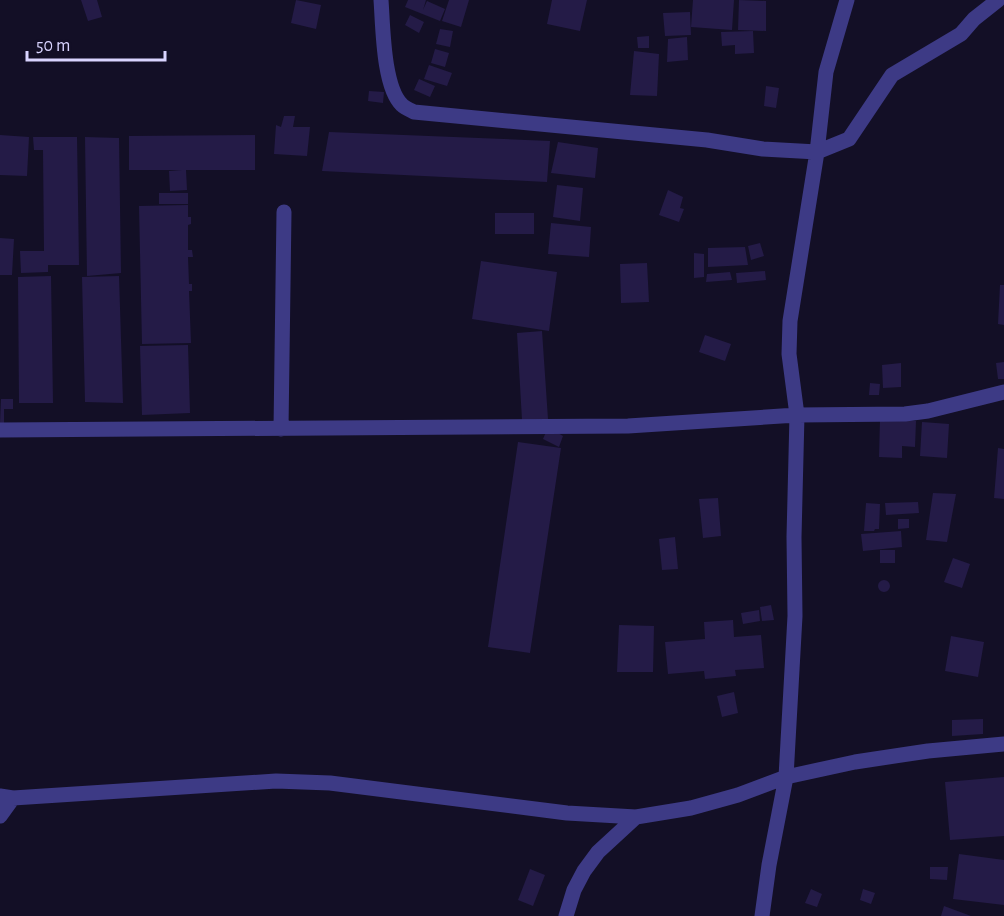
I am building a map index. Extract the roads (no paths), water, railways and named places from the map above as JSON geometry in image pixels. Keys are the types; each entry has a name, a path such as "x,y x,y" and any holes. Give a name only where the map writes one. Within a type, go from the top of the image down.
{"street":[{"path":"381,0 388,81 394,96 403,106 414,112 707,140 763,149 817,152 849,138 892,75 961,34 974,19 998,0"},
{"path":"762,916 786,777 795,616 797,415 789,354 790,321 817,152 826,72 847,0"},
{"path":"281,429 284,212"},
{"path":"0,430 628,426 797,415 905,414 928,411 1004,393"},
{"path":"0,816 6,797 276,781 330,783 567,813 636,817 692,808 738,795 786,777 855,762 928,751 1004,744"},
{"path":"566,916 574,890 584,871 598,852 636,817"}]}
